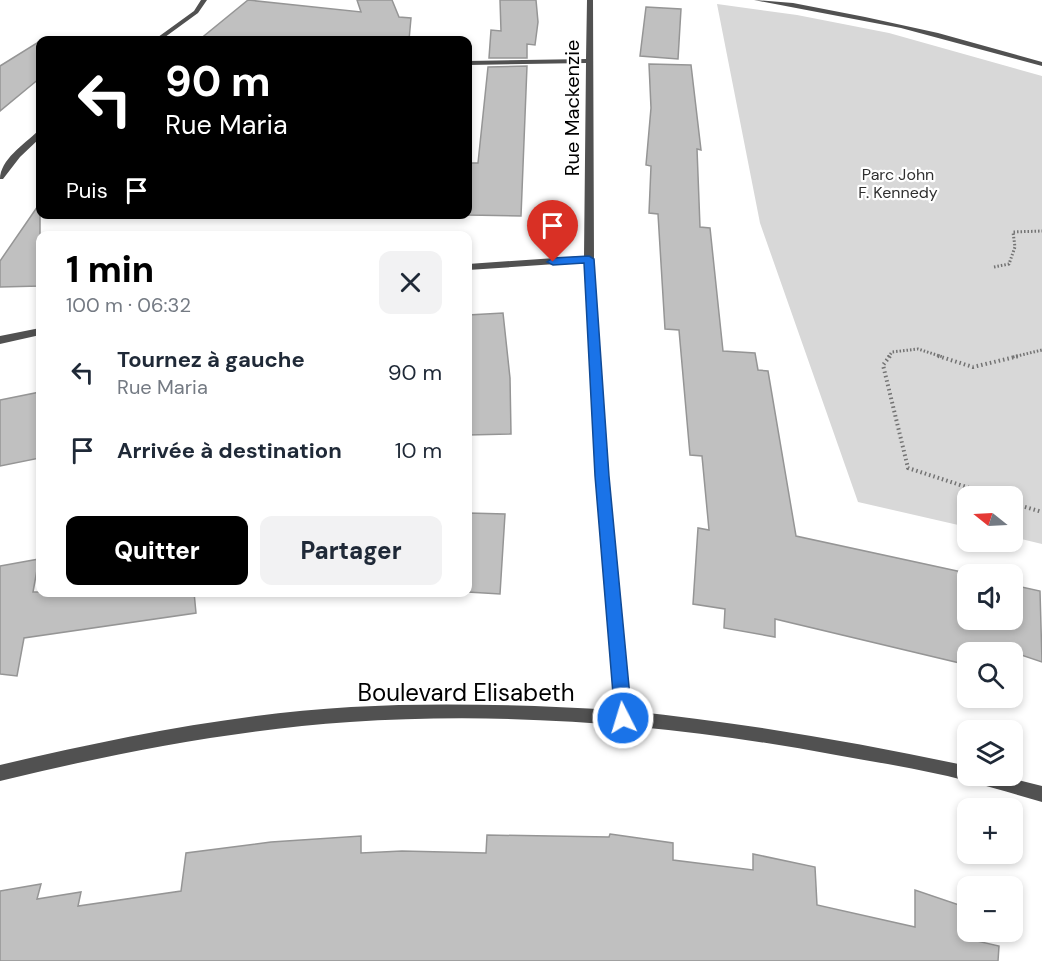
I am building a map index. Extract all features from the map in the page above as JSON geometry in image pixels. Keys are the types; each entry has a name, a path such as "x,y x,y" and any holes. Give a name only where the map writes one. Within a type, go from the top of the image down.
{"street":[{"path":"163,36 196,12 204,0"},
{"name":"Rue Mackenzie","path":"590,0 589,259 602,476 623,718"},
{"path":"758,0 856,16 969,42 1042,64"},
{"path":"472,63 591,61"},
{"path":"0,177 17,155 36,138"},
{"path":"472,267 589,259"},
{"path":"0,340 36,333"},
{"name":"Boulevard Elisabeth","path":"0,773 172,736 308,718 460,711 623,718 737,729 816,742 957,772"},
{"path":"1012,786 1042,794"}],"path":[{"path":"994,267 1009,264 1015,247 1013,232 1042,231"},
{"path":"963,486 908,468 883,365 892,351 918,349 973,367 1042,350"},
{"path":"1023,506 1042,512"}],"green space":[{"name":"Parc John F. Kennedy","path":"717,4 797,15 889,33 1042,76 1042,544 1023,539 1023,486 957,486 957,525 858,502 760,223"}],"building":[{"path":"248,0 361,12 357,0 392,0 399,17 411,18 409,36 204,36"},
{"path":"500,0 536,0 538,22 535,45 527,44 527,58 489,58 491,30 501,31"},
{"path":"646,7 681,9 678,59 640,56"},
{"path":"36,44 36,81 0,111 0,66"},
{"path":"649,64 691,65 701,150 697,149 700,227 710,228 723,351 755,353 758,370 768,371 796,536 957,571 957,630 1023,630 1023,587 1040,591 1042,662 1023,656 1023,642 957,642 957,662 775,619 775,637 724,628 725,609 693,604 698,528 709,530 702,456 690,455 679,330 665,329 658,214 649,213 651,166 646,165 651,108"},
{"path":"527,66 521,216 472,215 472,163 478,163 488,67"},
{"path":"36,209 36,219 40,219 40,231 36,231 36,286 0,287 0,261"},
{"path":"503,313 510,378 511,434 472,435 472,315"},
{"path":"36,393 36,459 0,466 0,400"},
{"path":"472,513 505,514 500,594 472,592"},
{"path":"36,560 33,592 36,592 36,597 194,597 196,613 24,638 17,676 0,674 0,566"},
{"path":"610,834 673,843 673,860 753,870 753,854 815,867 817,905 915,927 915,890 957,904 957,942 981,942 999,946 998,961 0,961 0,891 41,884 37,899 81,892 78,906 181,891 186,853 271,842 361,836 361,853 402,851 486,853 487,835 609,837"}],"route":[{"path":"553,262 589,259 602,476 623,718"}]}
